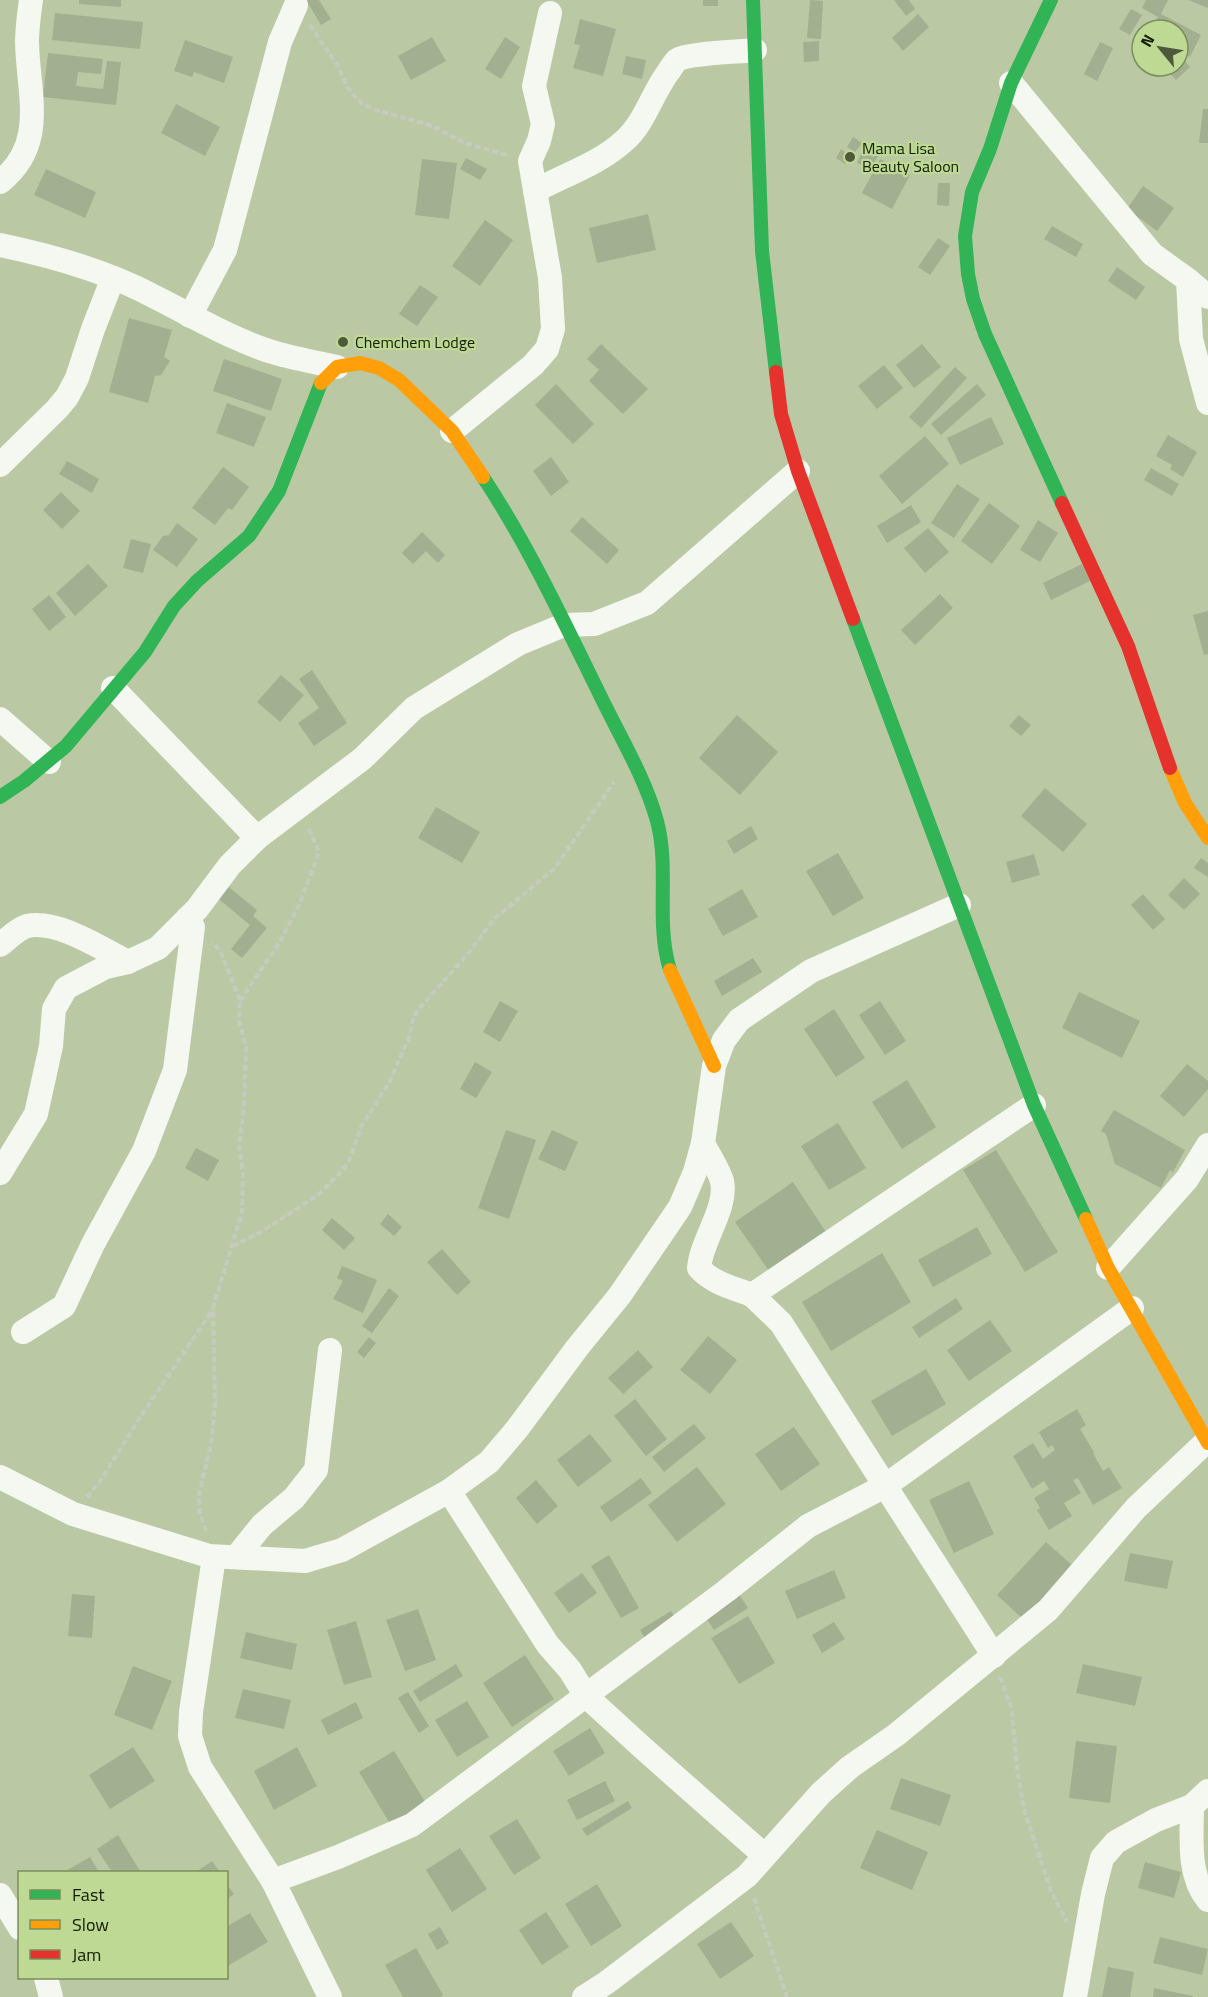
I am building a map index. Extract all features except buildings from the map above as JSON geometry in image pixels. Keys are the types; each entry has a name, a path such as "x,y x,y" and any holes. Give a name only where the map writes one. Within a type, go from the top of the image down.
{"street":[{"path":"0,182 23,158 30,141 33,111 27,43 32,0"},
{"path":"584,1997 606,1983 747,1876 821,1793 850,1767 896,1735 1048,1610 1136,1508 1207,1442 1108,1268 1034,1105 798,471 781,414 762,251 753,0"},
{"path":"1051,0 1011,83 990,149 972,192 965,236 973,299 985,334 1128,645 1171,773 1185,803 1208,838"},
{"path":"190,316 225,250 280,42 296,5"},
{"path":"452,430 509,386 547,349 553,329 550,278 530,161 539,141 543,124 534,86 550,13"},
{"path":"535,191 591,163 624,141 646,111 660,83 677,60 755,50"},
{"path":"1011,83 1152,254 1188,279 1208,297"},
{"path":"0,245 49,256 113,278 154,296 190,316 278,354 337,367 360,363 379,368 399,380 452,430 503,509 540,575 644,784 657,821 663,876 663,943 669,969 714,1066"},
{"path":"0,465 67,397 77,378 93,328 113,278"},
{"path":"1188,279 1191,339 1208,403"},
{"path":"0,797 49,762 66,746 145,652 174,606 197,581 249,536 279,491 322,380 337,367"},
{"path":"0,1173 36,1114 51,1046 54,1009 66,988 106,967 128,962 158,948 191,923 230,865 257,838 362,759 414,708 518,645 564,625 594,624 646,603 798,471"},
{"path":"113,688 257,838"},
{"path":"0,718 49,762"},
{"path":"0,1477 73,1514 220,1556 305,1561 342,1550 449,1491 489,1462 517,1429 576,1348 620,1295 680,1207 695,1172 703,1143 714,1066 724,1040 739,1020 811,971 959,904"},
{"path":"23,1332 64,1305 93,1244 144,1151 175,1070 191,923"},
{"path":"0,945 20,929 28,926 45,926 70,933 128,962"},
{"path":"752,1295 1034,1105"},
{"path":"703,1143 722,1181 722,1199 700,1256 699,1268 720,1282 752,1295 781,1323 993,1656"},
{"path":"1108,1268 1187,1179 1208,1145"},
{"path":"273,1881 338,1857 412,1825 726,1591 808,1526 885,1486 1132,1308"},
{"path":"330,1350 316,1470 294,1498 220,1556 190,1712 190,1736 200,1767 273,1881 330,1997"},
{"path":"449,1491 548,1645 570,1670 586,1696 765,1855"},
{"path":"1075,1997 1102,1858 1116,1842 1200,1798"},
{"path":"1200,1798 1192,1850 1201,1892 1208,1900"},
{"path":"0,1895 18,1925"},
{"path":"46,1979 51,1997"}],"path":[{"path":"296,5 338,66 347,87 361,103 376,110 433,126 465,142 530,161"},
{"path":"232,1246 261,1232 318,1195 341,1172 349,1160 361,1127 390,1081 410,1035 417,1011 467,955 494,919 554,869 631,758"},
{"path":"240,1001 281,940 300,903 319,852 299,807"},
{"path":"73,1514 101,1480 213,1308 242,1212 243,1174 239,1146 244,1107 246,1047 239,1019 240,1001 220,950 191,923"},
{"path":"213,1308 215,1405 211,1445 199,1495 200,1513 220,1556"},
{"path":"993,1656 1012,1710 1017,1769 1025,1813 1059,1908 1084,1946"},
{"path":"747,1876 787,1997"}],"traffic: fast":[{"path":"753,0 762,251 776,372"},
{"path":"1051,0 1011,83 990,149 972,192 965,236 968,274 973,299 985,334 1062,503"},
{"path":"0,797 24,781 66,746 145,652 174,606 197,581 249,536 279,491 321,383"},
{"path":"483,477 544,583 646,788 661,840 663,933 670,970"},
{"path":"853,619 1034,1105 1086,1219"}],"traffic: slow":[{"path":"321,383 337,367 360,363 379,368 399,380 452,431 483,477"},
{"path":"1170,768 1185,803 1208,838"},
{"path":"670,970 714,1066"},
{"path":"1086,1219 1108,1268 1208,1443"}],"traffic: jam":[{"path":"776,372 781,414 798,471 853,619"},
{"path":"1062,503 1128,646 1170,768"}],"place":[{"name":"Mama Lisa Beauty Saloon","path":"850,157"},
{"name":"Chemchem Lodge","path":"343,342"}]}
